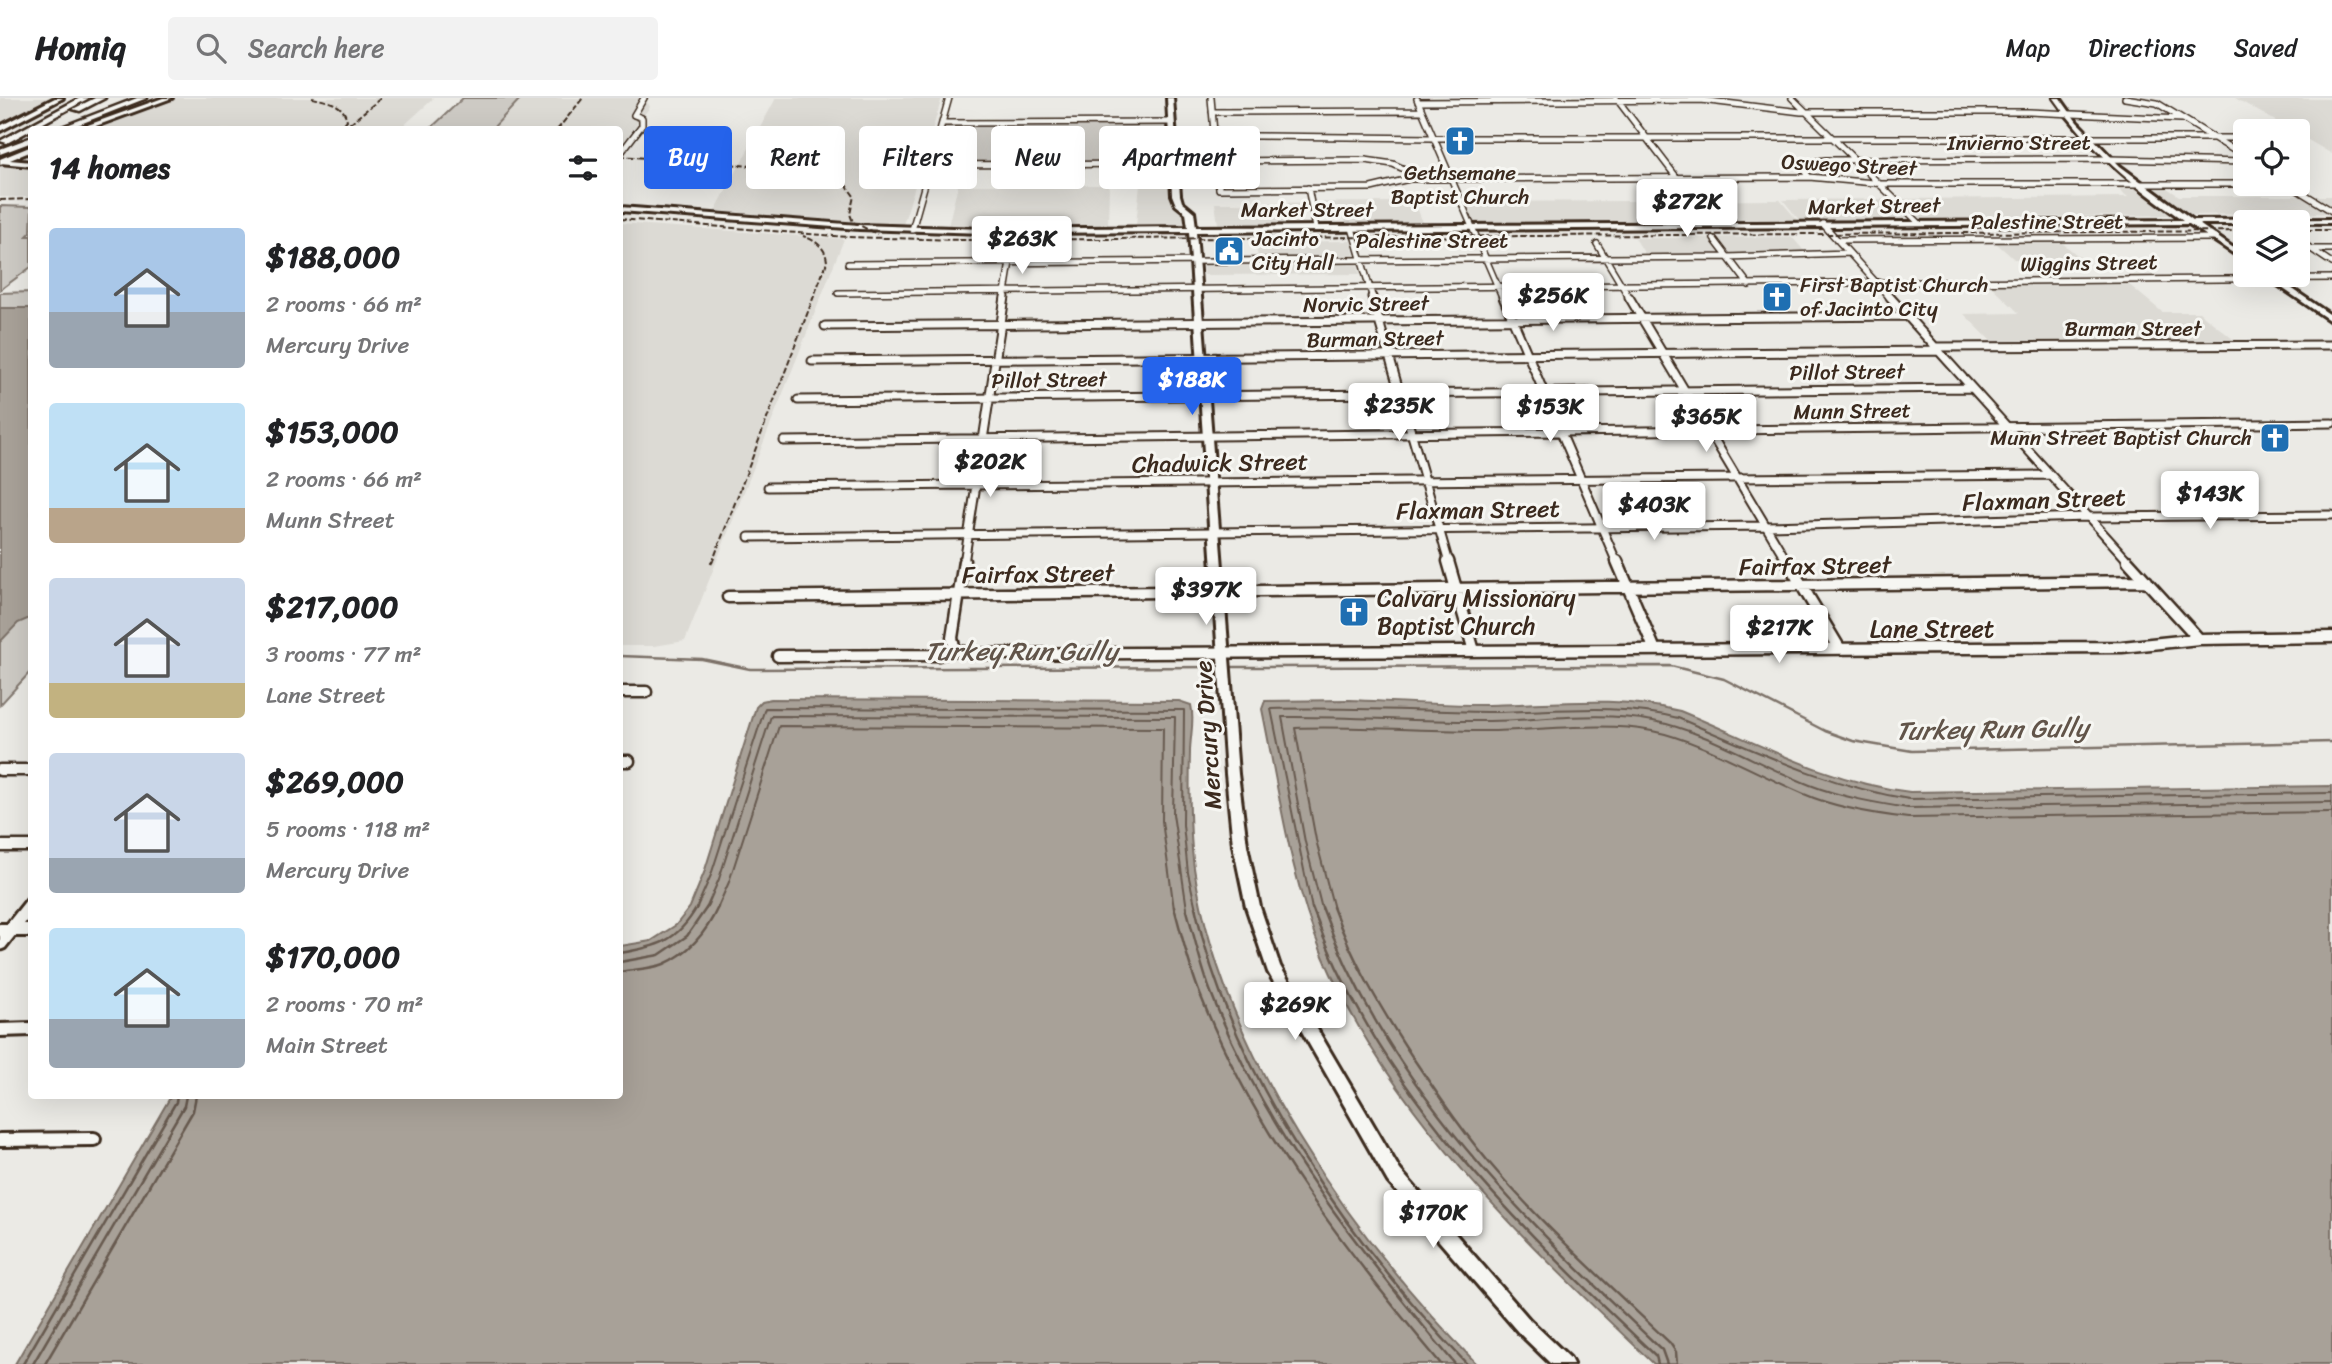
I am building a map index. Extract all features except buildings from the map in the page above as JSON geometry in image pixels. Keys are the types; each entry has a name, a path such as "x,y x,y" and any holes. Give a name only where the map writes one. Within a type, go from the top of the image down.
{"highway":[{"path":"32,126 85,98"},
{"path":"41,126 101,98"},
{"path":"52,126 112,98"},
{"path":"68,126 143,98"},
{"path":"2,142 28,128"},
{"path":"2,142 28,132"},
{"path":"0,151 28,139"}],"main road":[{"path":"0,129 61,98"},
{"path":"88,126 169,98"},
{"name":"Mercury Drive","path":"1170,98 1171,126"},
{"path":"2057,98 2067,114 2110,159 2233,250"},
{"path":"1,162 28,150"},
{"path":"1,162 28,163"},
{"name":"Mercury Drive","path":"1175,189 1179,203 1190,212 1192,228 1240,845 1253,907 1266,948 1273,968 1394,1176 1524,1326 1564,1364"},
{"name":"Market Street","path":"623,209 912,230 1015,231 2233,222"},
{"name":"Market Street","path":"2310,221 2332,220"},
{"path":"2284,287 2332,320"},
{"path":"0,944 5,930 28,907"}],"street":[{"path":"623,150 642,125 642,118 634,115 644,98"},
{"path":"941,126 948,98"},
{"path":"1211,98 1213,126"},
{"path":"1792,98 1919,223"},
{"path":"2125,98 2149,101 2233,151"},
{"path":"1617,99 1713,225"},
{"path":"1655,650 1417,100 1736,100 1806,112 2067,114 2181,119"},
{"path":"1212,112 1420,111"},
{"path":"942,123 1171,122"},
{"path":"1260,135 1433,138 1830,136 2233,138"},
{"name":"Invierno Street","path":"1809,177 1805,172 1806,166 1812,162 1854,159 2233,159"},
{"path":"1260,161 1365,160 1394,164 1404,169 1409,179"},
{"path":"977,165 1099,164"},
{"name":"Oswego Street","path":"1260,189 1371,188 1409,179 1809,177 1879,184 2233,184"},
{"path":"1308,188 1316,228"},
{"path":"912,230 923,189"},
{"path":"2308,196 2332,211"},
{"path":"1823,224 2199,639"},
{"path":"1352,228 1474,651"},
{"path":"955,650 952,638 1015,231"},
{"name":"Palestine Street","path":"1838,240 2216,238"},
{"path":"1714,239 1749,285"},
{"path":"1597,244 1840,649"},
{"path":"2312,249 2332,249"},
{"path":"2312,249 2332,263"},
{"name":"Palestine Street","path":"848,264 1727,257 1849,253"},
{"name":"Wiggins Street","path":"838,293 1623,287 2233,278"},
{"name":"Wiggins Street","path":"2310,278 2332,278"},
{"name":"Norvic Street","path":"825,326 1906,316"},
{"name":"Burman Street","path":"812,361 2332,345"},
{"name":"Pillot Street","path":"798,400 1971,388"},
{"name":"Munn Street","path":"784,441 2332,423"},
{"name":"Chadwick Street","path":"768,487 2050,475"},
{"name":"Flaxman Street","path":"749,537 1766,526 2088,517 2332,515"},
{"name":"Fairfax Street","path":"728,597 2147,581"},
{"name":"Lane Street","path":"778,656 938,655 955,650 975,654 1225,662 1474,651 2148,646 2199,639 2332,637"},
{"path":"623,692 646,692"},
{"path":"0,770 28,770"},
{"path":"0,846 28,846"},
{"path":"5,930 28,930"},
{"path":"0,1030 28,1029"},
{"path":"0,1140 94,1139"}],"shaded area":[{"path":"0,98 55,98 0,126"},
{"path":"174,98 434,98 403,126 95,126"},
{"path":"463,98 521,98 495,126 433,126"},
{"path":"521,98 645,98 650,107 623,142 623,126 496,126"},
{"path":"776,98 942,98 933,126 859,126 859,189 914,189 903,225 715,211 727,189 732,189 732,180 746,154 746,189 845,189 845,126 761,126"},
{"path":"2235,98 2332,99 2332,154 2310,141 2310,119 2272,119"},
{"path":"1166,123 1166,126 1099,126 1099,163 1085,163 1085,126 991,126 991,163 977,163 977,126 943,124"},
{"path":"28,153 28,197 0,197 0,167"},
{"path":"977,185 991,185 991,189 1085,189 1085,185 1099,185 1099,189 1109,189 1108,226 948,226 957,189 977,189"},
{"path":"2113,185 2135,185 2176,215 1800,221 1783,200 2128,197"},
{"path":"2150,185 2164,186 2179,196 2332,196 2332,213 2310,213 2310,210 2233,210 2233,214 2190,215"},
{"path":"1140,189 1171,189 1172,203 1186,214 1185,225 1136,225"},
{"path":"1780,200 1798,221 1474,223 1463,202"},
{"path":"1415,202 1423,223 1346,223 1343,213 1282,213 1284,224 1218,224 1215,203"},
{"path":"0,206 28,207 28,269 0,290"},
{"path":"623,223 844,239 685,641 654,646 623,646"},
{"path":"1792,237 1805,252 1646,256 1635,238"},
{"path":"1351,241 1360,274 1204,275 1204,263 1259,262 1255,242"},
{"path":"1995,242 2061,242 2082,259 2014,259"},
{"path":"2127,283 2162,312 2199,312 2238,343 1994,344 1964,314 2019,313 1989,284"},
{"path":"28,292 28,674 0,705 0,293"}],"water":[{"path":"0,308 28,308 28,619 18,623 0,642"},
{"path":"1350,700 1488,705 1608,702 1656,706 1680,711 1820,770 1879,787 1910,792 2332,786 2332,1364 1654,1364 1559,1273 1467,1176 1386,1071 1352,1015 1323,956 1294,865 1262,709 1265,701"},
{"path":"762,701 1179,701 1191,705 1193,717 1190,810 1194,868 1209,936 1232,1004 1262,1071 1298,1136 1339,1199 1383,1258 1477,1364 15,1364 169,1099 623,1099 623,946 651,941 676,925 690,907 704,873 756,707"}],"waterway":[{"name":"Turkey Run Gully","path":"623,656 702,659 750,669 1220,667"},
{"name":"Turkey Run Gully","path":"1227,667 1671,666 1724,679 1825,731 1853,741 1912,751 2332,742"}],"railway":[{"path":"312,98 338,106 347,120 342,126"},
{"path":"347,126 381,98"},
{"path":"560,126 583,98"},
{"path":"623,156 819,171 843,181 854,196 850,214 853,222 877,234"},
{"path":"0,200 28,199"},
{"path":"623,219 848,237 962,240 2233,231"},
{"path":"2310,230 2332,230"},
{"path":"712,563 827,262 820,245 803,236"}],"place":[{"name":"Gethsemane Baptist Church","path":"1460,141"},
{"name":"Jacinto City Hall","path":"1229,251"},
{"name":"First Baptist Church of Jacinto City","path":"1777,297"},
{"name":"Munn Street Baptist Church","path":"2275,438"},
{"name":"Calvary Missionary Baptist Church","path":"1354,612"}]}
